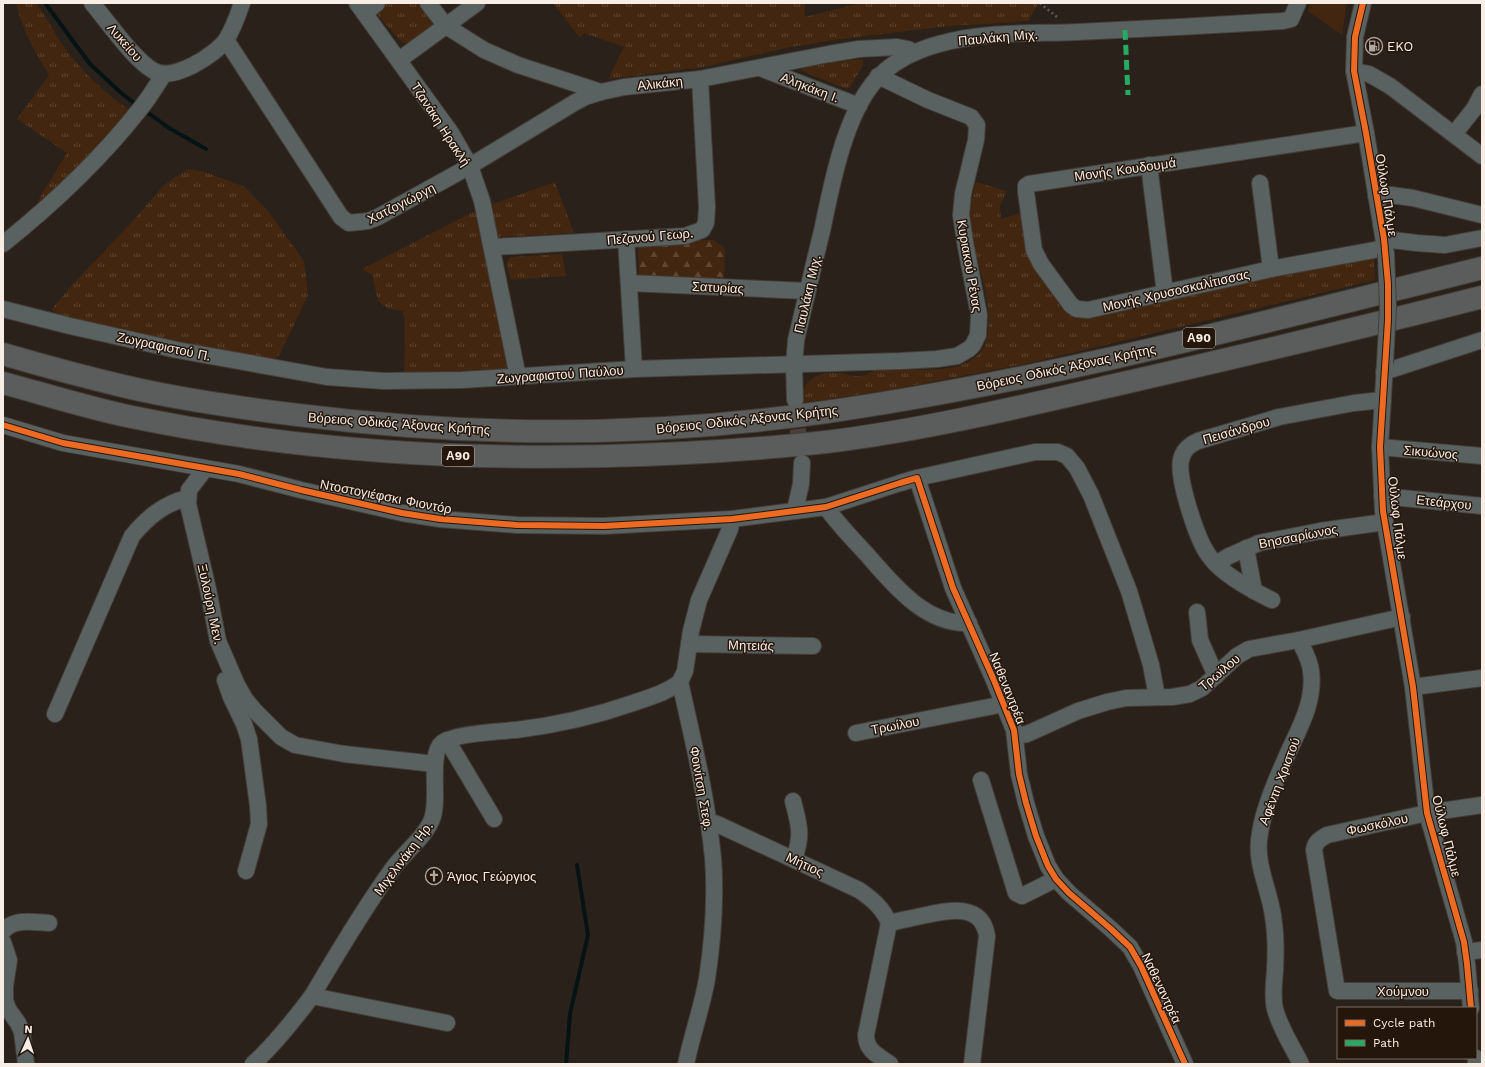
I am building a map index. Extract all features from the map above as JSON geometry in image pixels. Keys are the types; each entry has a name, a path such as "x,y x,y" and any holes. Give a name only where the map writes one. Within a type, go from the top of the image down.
{"highway":[{"name":"Βόρειος Οδικός Άξονας Κρήτης","path":"3,354 129,387 257,410 362,423 481,430 657,428 822,412 976,387 1206,337 1482,268"},
{"name":"Βόρειος Οδικός Άξονας Κρήτης","path":"3,383 69,402 126,415 209,431 305,444 413,454 481,457 560,457 702,453 828,442 918,427 1050,400 1482,297"}],"street":[{"name":"Λυκείου","path":"92,3 146,66 156,72 164,74"},
{"path":"3,244 41,213 84,172 141,108 164,74 174,73 198,62 226,40 242,3"},
{"path":"361,8 377,3"},
{"path":"428,3 446,26 484,50 500,58 601,92"},
{"path":"399,60 477,3"},
{"name":"Παυλάκη Μιχ.","path":"795,400 794,364 796,340 836,172 846,140 866,92 878,76 898,60 939,44 979,36 1175,28 1288,20 1293,16 1298,3"},
{"name":"Ούλωφ Πάλμε","path":"1363,3 1355,37 1354,72 1385,247 1388,308 1380,447 1382,496 1385,522 1413,687 1428,813 1461,931 1465,952 1471,1007"},
{"name":"Τζανάκη Ηρακλή","path":"361,8 451,134 470,166 482,201 518,377"},
{"name":"Χατζογιώργη","path":"226,40 341,217 349,223 368,221 378,217 470,166 574,103 585,97 601,92"},
{"name":"Αλικάκη","path":"601,92 624,87 700,79 829,54 876,47 904,48 909,49 914,53"},
{"name":"Αληκάκη Ι.","path":"760,68 859,106"},
{"path":"1354,72 1369,74 1390,86 1482,156"},
{"name":"Κυριακού Ρένας","path":"794,364 937,359 958,356 969,349 978,335 980,323 962,225 962,204 978,134 977,125 971,117 928,100 878,76"},
{"name":"Πεζανού Γεωρ.","path":"492,247 685,236 698,232 704,227 707,217 700,79"},
{"path":"1454,134 1474,109 1482,94"},
{"name":"Μονής Κουδουμά","path":"1081,310 1076,309 1071,305 1037,258 1034,250 1026,192 1026,186 1029,184 1366,133"},
{"path":"1149,165 1165,293"},
{"path":"1260,184 1271,269"},
{"path":"1376,196 1391,195 1413,198 1482,215"},
{"name":"Μονής Χρυσοσκαλίτισσας","path":"1081,310 1088,310 1271,269 1385,247 1417,243 1445,245 1482,238"},
{"path":"626,239 634,369"},
{"name":"Σατυρίας","path":"629,283 807,291"},
{"name":"Ζωγραφιστού Π.","path":"3,310 177,350 327,376"},
{"path":"1385,367 1482,341"},
{"name":"Ζωγραφιστού Παύλου","path":"327,376 384,381 410,381 518,377 634,369 794,364"},
{"name":"Πεισάνδρου","path":"1272,600 1254,591 1216,564 1204,548 1198,536 1184,488 1180,462 1183,453 1191,444 1198,441 1279,417 1354,403 1382,400"},
{"name":"Ντοστογιέφσκι Φιοντόρ","path":"3,425 63,443 239,474 317,494 402,513 440,519 517,525 604,526 732,519 795,510"},
{"name":"Σικυώνος","path":"1380,447 1482,456"},
{"path":"802,463 801,484 795,510 826,507 900,482 1035,452 1058,452 1067,456 1084,478 1129,591 1151,665 1157,697"},
{"path":"55,714 132,536 143,523 166,506 176,501 188,498 189,490 205,469"},
{"name":"Ναθεναντρέα","path":"917,478 953,588 1004,704 1015,736 1019,774 1031,820 1048,866 1056,879 1069,893 1130,947 1141,966 1186,1064"},
{"name":"Ετεάρχου","path":"1382,496 1482,506"},
{"name":"Ξυλούρη Μεν.","path":"188,498 217,636 226,662 250,706 278,735 288,742 300,746 326,751 435,764"},
{"path":"826,507 849,537 897,589 910,600 929,612 950,621 961,624 969,623"},
{"path":"494,819 447,740 487,733 535,728 596,716 663,692 680,682 685,671 695,613 728,534 732,519"},
{"name":"Βησσαρίωνος","path":"1216,564 1229,556 1259,543 1320,531 1385,522"},
{"path":"1246,548 1254,591"},
{"path":"1197,612 1200,640 1216,676"},
{"name":"Τρωίλου","path":"1015,736 1027,734 1078,711 1100,704 1126,698 1172,697 1190,694 1202,688 1237,656 1248,649 1299,640 1402,617"},
{"name":"Αφέντη Χριστού","path":"1299,640 1310,666 1312,681 1310,700 1307,711 1286,757 1265,813 1259,835 1258,850 1260,866 1273,917 1275,956 1274,1004 1280,1021 1301,1064"},
{"name":"Μητειάς","path":"689,644 813,646"},
{"path":"226,662 224,672 225,680 231,697 244,724 248,739 258,806 258,824 246,871"},
{"path":"1413,687 1482,678"},
{"name":"Φοινίτση Στεφ.","path":"680,682 697,760 708,821 713,858 714,884 710,952 704,993 686,1064"},
{"name":"Τρωίλου","path":"856,733 1004,704"},
{"name":"Μιχελινάκη Ηρ.","path":"253,1064 288,1027 312,996 392,869 430,823 434,813 436,800 436,754 438,746 447,740"},
{"path":"981,780 1016,893 1022,896 1056,879"},
{"path":"793,801 800,830 799,846 794,859"},
{"name":"Φωσκόλου","path":"1337,991 1314,846 1318,841 1327,835 1428,813 1482,805"},
{"name":"Μήτιος","path":"708,821 859,890 879,906 885,914 888,923"},
{"path":"890,1064 870,1049 866,1043 866,1035 888,923 951,910 966,911 978,918 986,926 987,936 972,1064"},
{"path":"3,931 8,926 18,923 49,923"},
{"path":"3,942 9,960 5,986 5,1000 8,1009 18,1023 22,1032 26,1064"},
{"path":"1465,952 1482,950"},
{"name":"Χούμνου","path":"1337,991 1470,991"},
{"path":"312,996 447,1023"}],"green space":[{"path":"16,3 36,3 64,47 78,65 112,97 130,111 111,133 36,209 40,197 67,153 17,119 49,75 26,32"},
{"path":"385,3 422,3 438,20 408,43 402,43 375,12"},
{"path":"553,3 805,3 805,17 860,3 1038,4 1028,21 948,26 841,39 785,48 704,67 608,79 624,47 584,33 580,38"},
{"path":"1310,3 1347,3 1342,35 1308,11"},
{"path":"863,59 863,65 850,87 846,89 802,71 802,67 805,65"},
{"path":"188,169 205,172 245,187 269,212 304,261 308,295 280,354 274,360 141,335 60,316 52,309 72,285 131,223 164,185"},
{"path":"555,182 574,233 498,237 492,204"},
{"path":"976,182 1007,191 1000,206 1001,219 1020,213 1025,225 1078,315 1085,318 1269,277 1374,257 1375,280 1030,363 895,389 823,400 801,401 802,393 809,382 813,378 825,373 840,373 858,376 881,369 940,369 963,364 973,359 983,348 988,334 989,317 987,299 970,225 971,207"},
{"path":"475,211 507,368 442,374 404,375 405,321 403,311 388,309 378,301 372,275 362,269"},
{"path":"713,240 725,248 724,281 639,275 638,246 640,243"},
{"path":"562,254 566,276 511,280 507,264 511,257"}],"waterway":[{"path":"45,3 90,64 120,92 138,106"},
{"path":"144,110 169,128 206,149"},
{"path":"566,1064 570,1014 588,935 577,865"}],"tunnel":[{"path":"795,405 801,456"}],"marked path":[{"path":"1125,30 1128,95"}],"cycle path":[{"path":"1363,3 1355,37 1354,71 1384,239 1388,284 1388,320 1380,447 1383,511 1413,687 1427,813 1464,942 1471,1007"},
{"path":"3,425 63,443 239,474 402,513 440,519 517,525 604,526 732,519 826,507 917,478 953,588 993,678 1014,730 1019,774 1026,803 1036,836 1048,866 1056,879 1069,893 1130,947 1141,966 1185,1064"}],"place":[{"name":"EKO","path":"1374,46"},
{"name":"Άγιος Γεώργιος","path":"434,876"}]}
